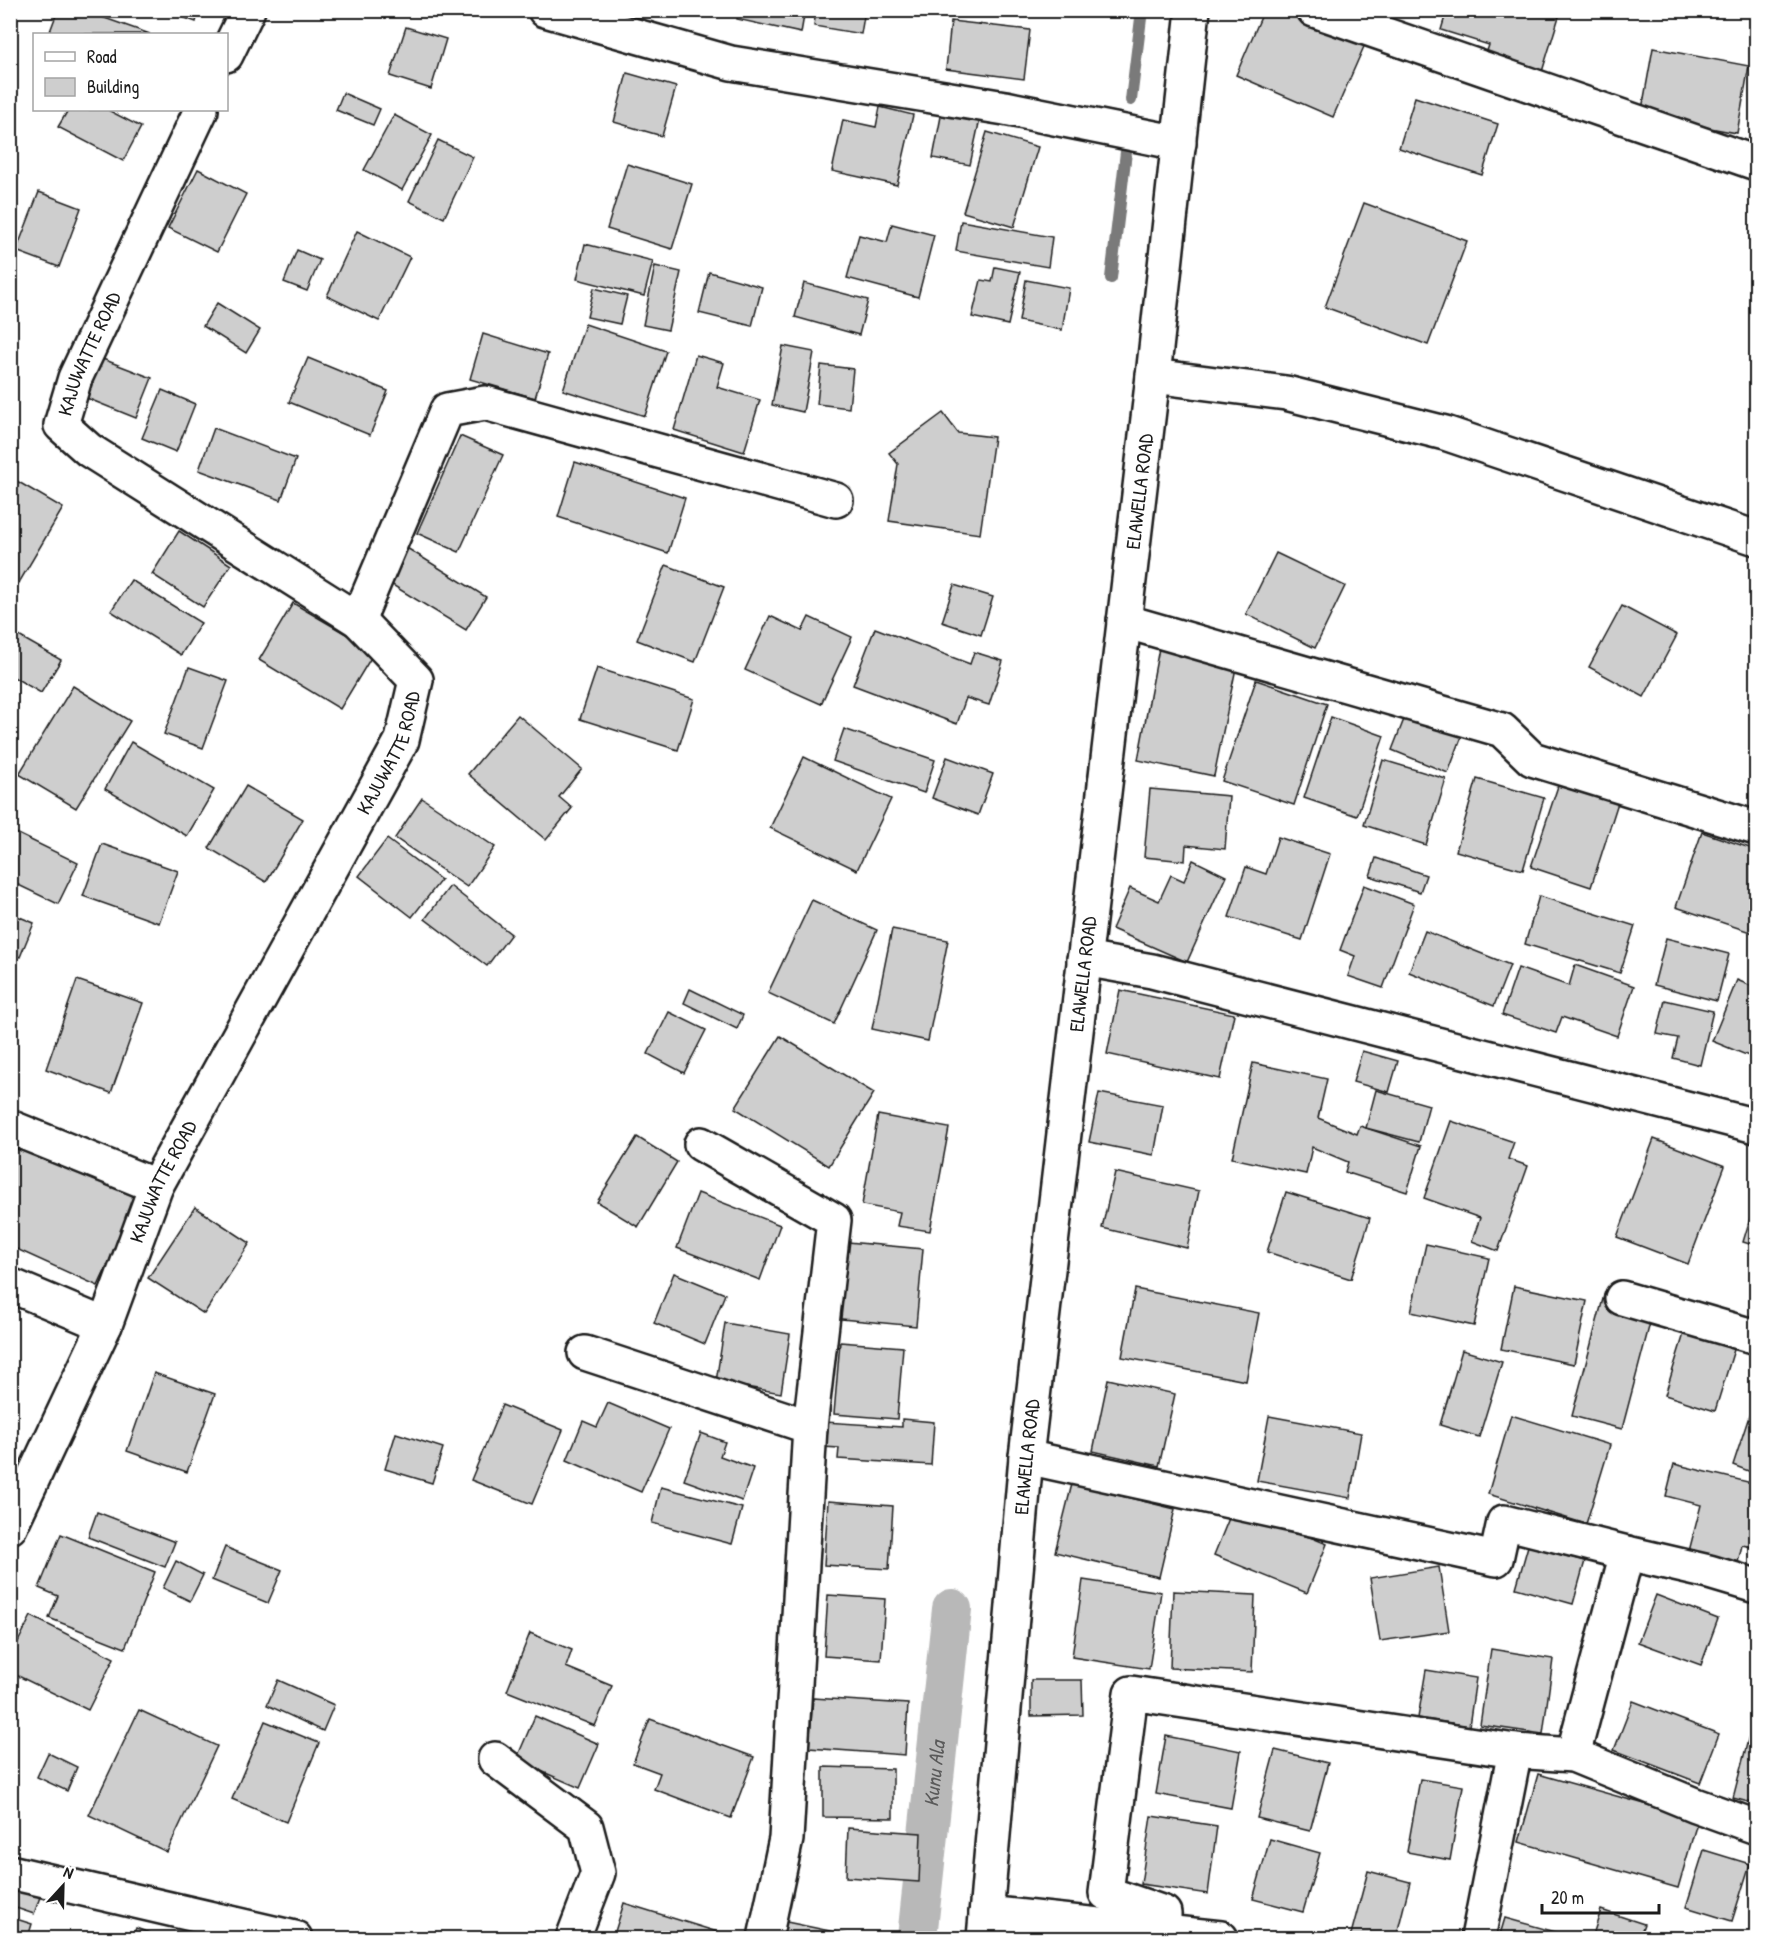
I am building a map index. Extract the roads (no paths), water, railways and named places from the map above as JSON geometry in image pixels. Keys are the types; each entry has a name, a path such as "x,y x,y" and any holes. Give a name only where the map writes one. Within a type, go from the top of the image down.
{"street":[{"path":"228,51 248,10"},
{"path":"545,10 731,63 1005,108 1179,143"},
{"path":"1314,10 1756,163"},
{"name":"ELAWELLA ROAD","path":"985,1926 1026,1457 1179,143 1197,13"},
{"name":"KAJUWATTE ROAD","path":"10,1527 105,1325 156,1186 402,740 416,680 358,620 89,450 61,425 75,378 201,111"},
{"path":"1153,376 1286,393 1445,433 1756,538"},
{"path":"358,620 447,410 484,404 836,500"},
{"path":"1124,621 1502,730 1532,759 1756,828"},
{"path":"1084,959 1152,971 1756,1126"},
{"path":"10,1127 156,1186"},
{"path":"701,1144 834,1220 810,1427 786,1839 765,1938"},
{"path":"10,1285 105,1325"},
{"path":"1622,1298 1756,1337"},
{"path":"585,1353 810,1427"},
{"path":"1026,1457 1496,1559 1504,1522 1709,1572 1756,1586"},
{"path":"1573,1755 1627,1553"},
{"path":"1164,1932 1164,1913 1106,1893 1131,1693 1515,1751 1573,1755 1695,1805 1756,1827"},
{"path":"1478,1938 1515,1751"},
{"path":"495,1759 586,1827 598,1873 573,1938"},
{"path":"10,1872 295,1938"},
{"path":"985,1926 1164,1932 1221,1938"}],"waterway":[{"path":"1131,100 1142,10"},
{"path":"1111,278 1126,152"},
{"name":"Kunu Ala","path":"917,1938 952,1609"}]}
